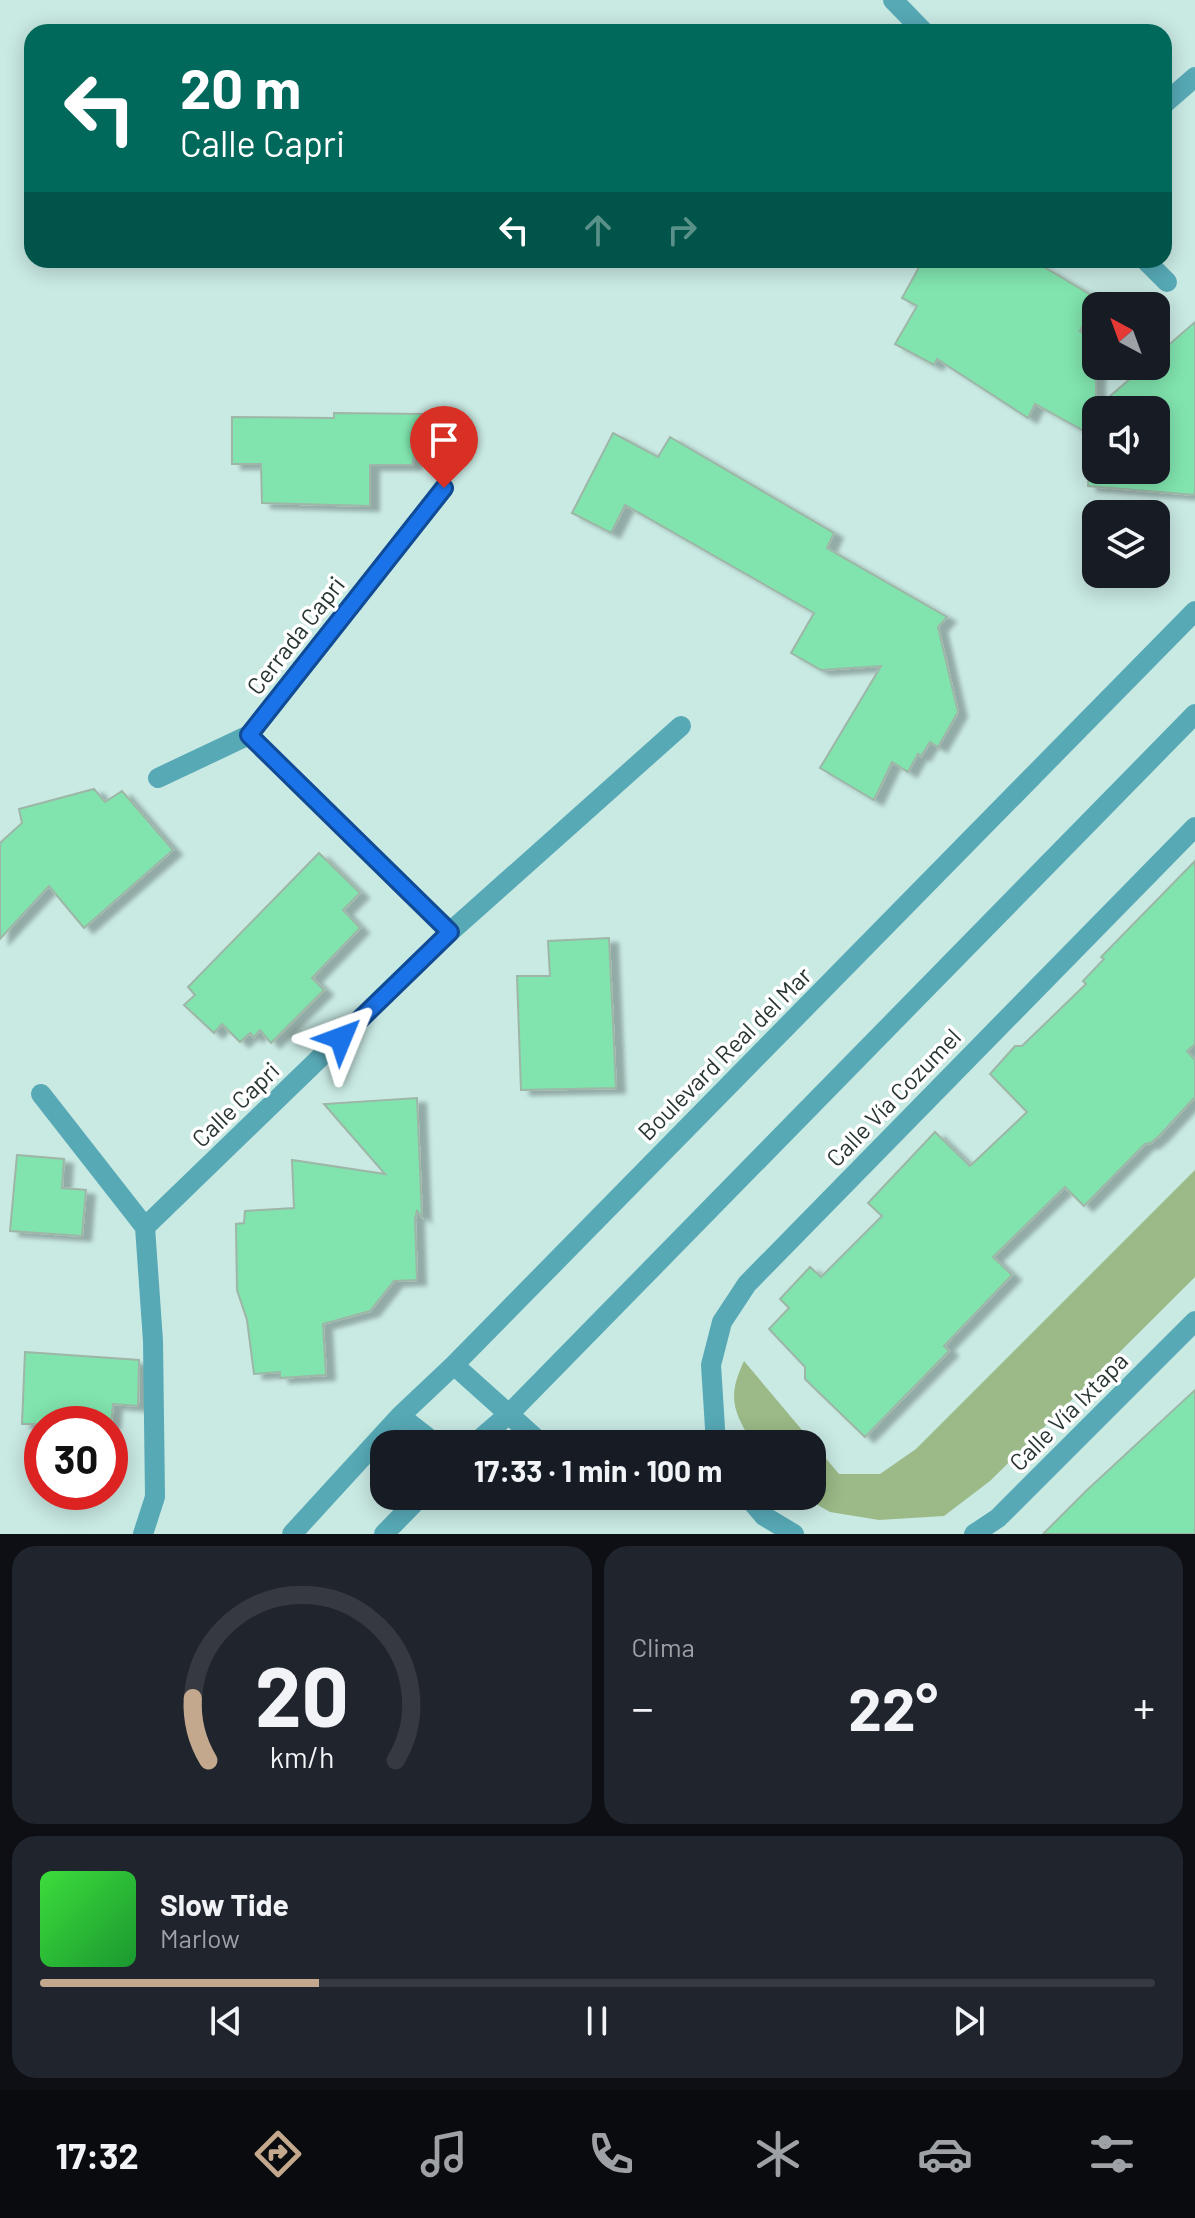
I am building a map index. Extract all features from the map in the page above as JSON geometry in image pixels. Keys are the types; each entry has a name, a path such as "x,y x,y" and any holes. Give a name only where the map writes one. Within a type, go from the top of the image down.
{"street":[{"path":"893,0 916,24"},
{"path":"1172,97 1195,77"},
{"path":"1153,268 1167,282"},
{"name":"Cerrada Capri","path":"158,778 249,735 444,488"},
{"name":"Boulevard Real del Mar","path":"292,1534 400,1416 454,1365 1195,611"},
{"path":"490,1430 1195,714"},
{"name":"Calle Capri","path":"145,1227 450,932 681,726"},
{"path":"249,735 450,932"},
{"name":"Calle Vía Cozumel","path":"715,1430 711,1365 722,1322 747,1284 1195,827"},
{"path":"41,1094 145,1227 153,1341 155,1497 143,1534"},
{"name":"Calle Vía Ixtapa","path":"974,1534 998,1518 1195,1321"},
{"path":"454,1365 528,1430"},
{"path":"400,1416 418,1430"},
{"path":"384,1534 407,1510"},
{"path":"759,1510 794,1534"}],"green space":[{"path":"1195,1170 1195,1277 990,1481 944,1516 879,1520 826,1510 826,1459 839,1474 880,1474 916,1449"},
{"path":"744,1361 802,1430 745,1430 737,1413 734,1394"}],"building":[{"path":"919,268 1045,268 1086,292 1082,292 1080,331 1082,380 1096,380 1096,396 1082,396 1082,430 1035,404 1028,418 937,359 934,365 895,344 917,306 902,298"},
{"path":"1195,322 1195,495 1088,486 1170,484 1170,396 1110,396 1129,380 1170,380 1170,344"},
{"path":"334,413 424,414 412,465 370,465 370,506 262,503 261,464 232,464 232,417 334,418"},
{"path":"613,433 658,457 670,437 834,533 827,548 947,617 938,627 958,712 938,747 930,742 921,756 918,754 908,772 892,762 874,800 820,768 881,666 821,670 791,653 814,613 625,505 611,533 572,513"},
{"path":"94,789 105,802 122,791 173,850 84,928 49,886 0,939 0,843 22,823 19,809"},
{"path":"319,853 360,893 343,910 360,928 312,978 324,990 271,1043 260,1030 254,1037 250,1033 240,1042 222,1024 214,1033 184,1005 195,995 188,987"},
{"path":"1195,861 1195,1044 1187,1051 1195,1060 1195,1097 1160,1135 1145,1144 1084,1206 1065,1187 993,1257 1012,1275 944,1346 949,1351 865,1437 805,1379 805,1367 769,1329 789,1308 780,1299 810,1267 821,1277 882,1216 868,1203 935,1132 970,1166 1027,1112 990,1074 1015,1046 1022,1046 1086,984 1083,981 1104,959 1101,957"},
{"path":"609,938 616,1088 521,1090 517,976 550,976 548,941"},
{"path":"417,1098 422,1217 417,1211 417,1280 394,1281 370,1311 323,1324 326,1375 280,1378 280,1372 254,1374 247,1320 237,1290 236,1224 244,1223 245,1211 294,1208 292,1160 385,1174 324,1104"},
{"path":"17,1155 64,1159 62,1188 86,1190 82,1236 10,1231"},
{"path":"25,1352 139,1360 138,1406 24,1406 22,1424"},
{"path":"1195,1390 1195,1534 1043,1534 1086,1491"}],"route":[{"path":"341,1038 450,932 249,735 444,488"}]}
